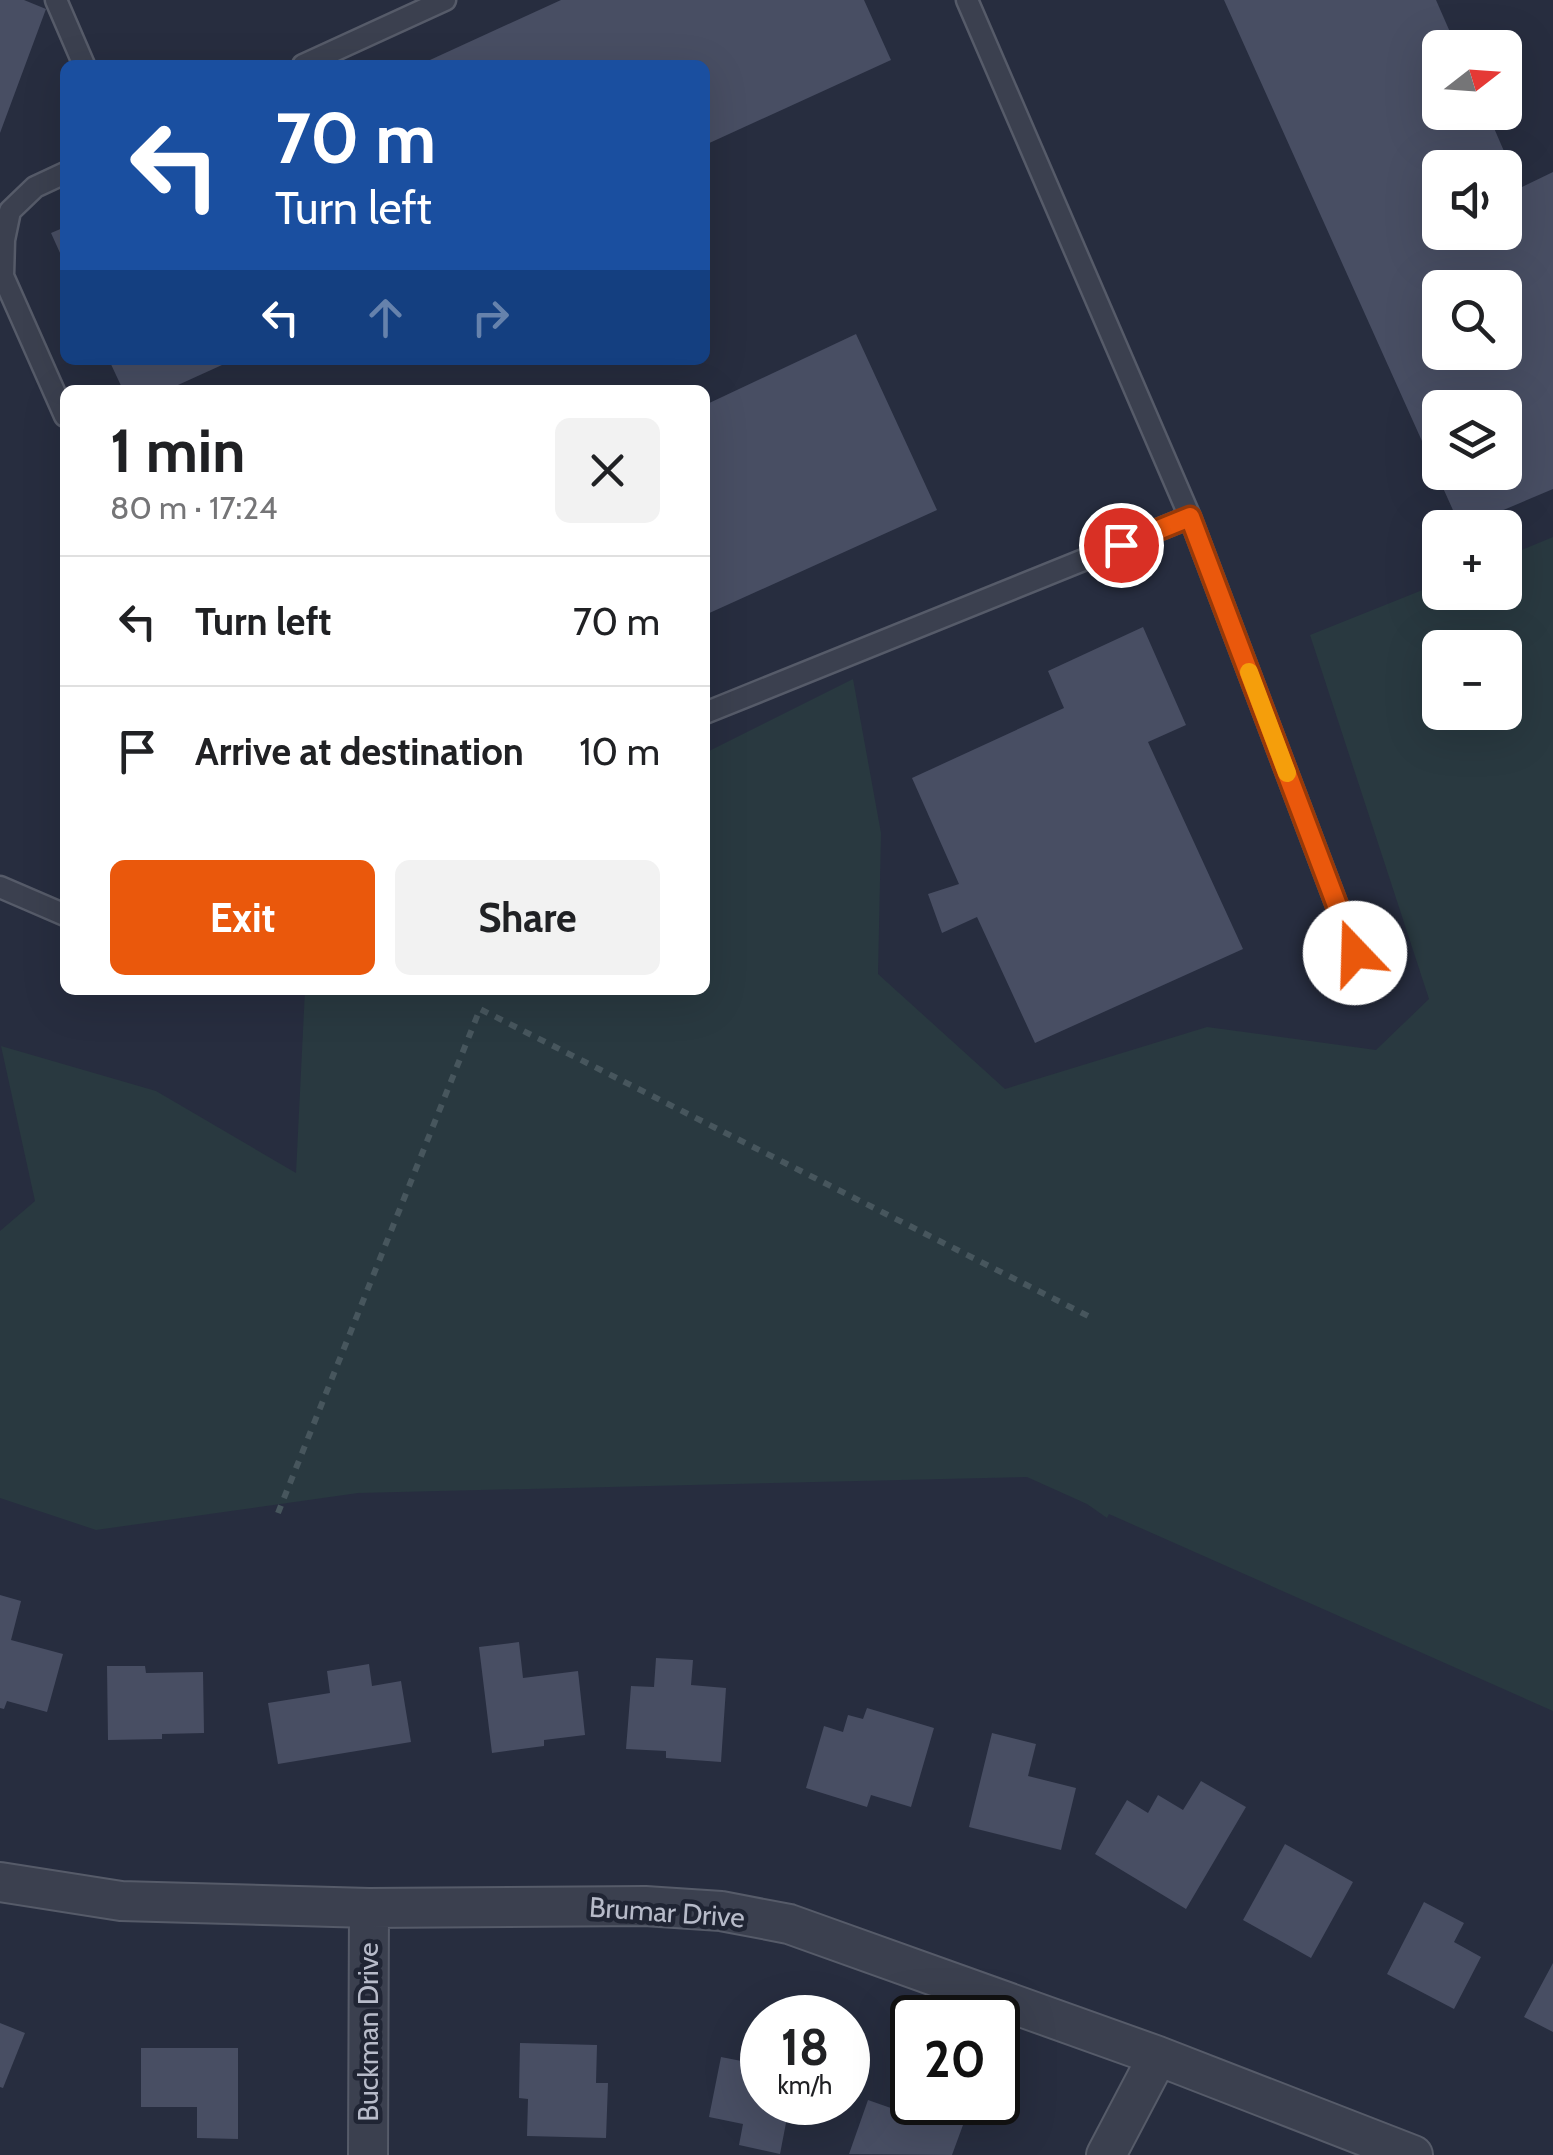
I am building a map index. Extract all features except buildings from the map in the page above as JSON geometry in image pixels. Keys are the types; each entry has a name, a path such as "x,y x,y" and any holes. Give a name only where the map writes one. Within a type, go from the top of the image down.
{"street":[{"name":"Brumar Drive","path":"0,1882 121,1901 370,1908 645,1906 722,1911 788,1924 1158,2056 1413,2155"},
{"name":"Buckman Drive","path":"368,2155 370,1908"},
{"path":"1106,2155 1158,2056"}],"lane":[{"path":"56,0 82,60"},
{"path":"313,60 445,0"},
{"path":"967,0 1190,517 1355,953"},
{"path":"60,175 35,187 10,211 3,276 60,405"},
{"path":"710,711 1190,517"},
{"path":"0,887 60,913"}],"path":[{"path":"278,1513 480,1009 1094,1319"}],"shaded area":[{"path":"1553,537 1553,1711 1109,1514 1107,1518 1087,1504 1027,1477 358,1493 96,1530 0,1498 0,1231 35,1201 1,1046 156,1091 296,1173 305,995 710,995 710,750 853,679 881,833 878,974 1005,1089 1207,1027 1376,1050 1429,999 1310,635 1422,590 1422,610 1522,610 1522,550"}],"slow traffic":[{"path":"1249,672 1287,773"}],"route":[{"path":"1121,545 1190,517 1355,953"}]}
